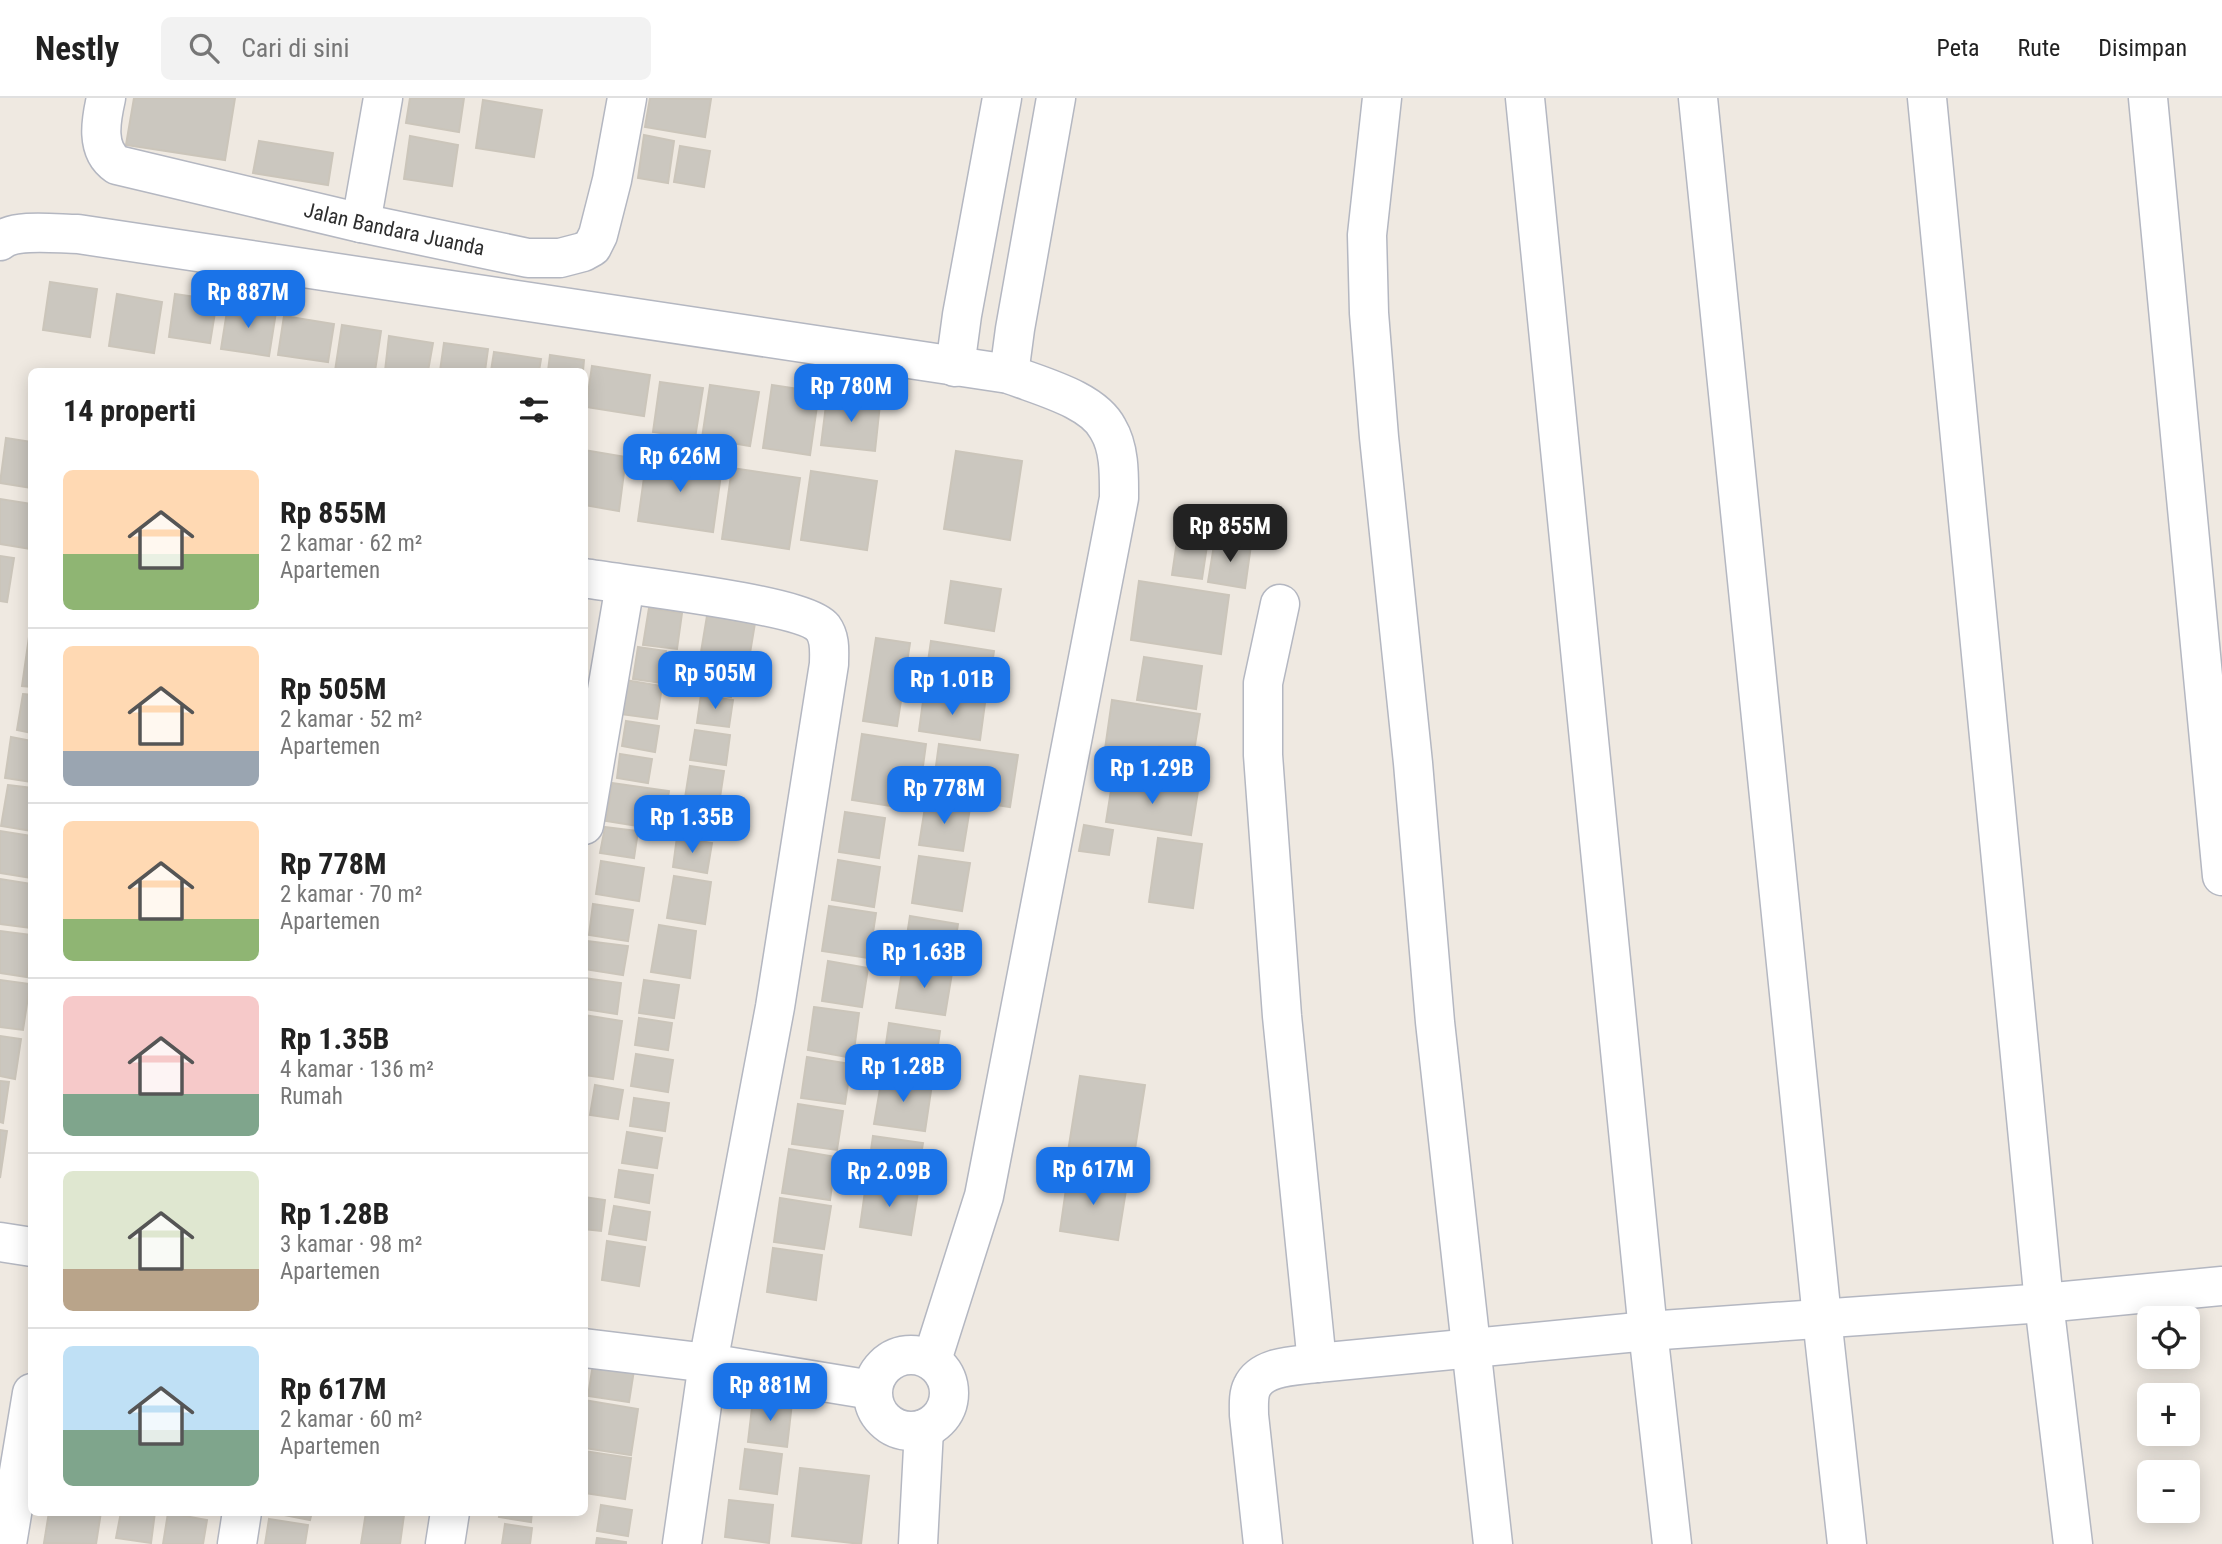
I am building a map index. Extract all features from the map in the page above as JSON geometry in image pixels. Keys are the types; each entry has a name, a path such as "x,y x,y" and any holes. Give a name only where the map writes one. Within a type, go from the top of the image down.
{"street":[{"name":"Jalan Bandara Juanda","path":"106,98 102,119 103,148 108,158 117,166 361,223 528,258 560,258 592,247 598,235 612,180 627,98"},
{"path":"361,223 383,98"},
{"path":"955,367 962,314 1002,98"},
{"path":"1009,374 1056,98"},
{"path":"1382,98 1367,235 1369,313 1379,437 1413,763 1435,1023 1493,1544"},
{"path":"1525,98 1648,1331 1672,1544"},
{"path":"1698,98 1847,1544"},
{"path":"1927,98 2044,1304 2073,1544"},
{"path":"2148,98 2222,876"},
{"path":"0,241 3,238 30,233 78,234 1009,374 1075,400 1093,412 1108,428 1115,447 1119,498 984,1196 932,1360"},
{"path":"588,579 768,606 800,615 822,626 829,639 829,664 775,1007 708,1363 682,1544"},
{"path":"588,802 625,585"},
{"path":"1280,604 1263,683 1263,755 1282,1016 1317,1363"},
{"path":"0,1242 28,1246"},
{"path":"1263,1544 1249,1415 1252,1386 1270,1371 1317,1363 1648,1331 2044,1304 2222,1286"},
{"path":"588,1348 708,1363 872,1390"},
{"path":"907,1354 932,1360 941,1369 950,1391 943,1415 934,1423 912,1432 899,1430 879,1415 872,1390 883,1366 894,1358 907,1354"},
{"path":"7,1544 28,1417"},
{"path":"918,1544 923,1429"},
{"path":"237,1544 241,1516"},
{"path":"445,1544 449,1516"}],"building":[{"path":"134,98 235,98 225,160 126,145"},
{"path":"410,98 464,98 459,132 406,123"},
{"path":"650,98 711,99 705,137 645,127"},
{"path":"483,100 542,110 534,157 476,148"},
{"path":"644,135 674,141 668,183 638,178"},
{"path":"410,136 458,145 452,186 404,179"},
{"path":"259,141 333,153 328,185 253,173"},
{"path":"680,146 710,151 704,187 674,182"},
{"path":"50,282 97,289 90,337 43,330"},
{"path":"117,294 162,302 154,353 109,346"},
{"path":"175,294 217,300 210,343 169,337"},
{"path":"228,305 276,312 269,356 221,349"},
{"path":"284,316 334,324 328,362 278,355"},
{"path":"342,325 381,331 375,368 335,368"},
{"path":"389,336 433,343 429,368 385,368"},
{"path":"444,343 488,349 485,368 440,368"},
{"path":"494,352 541,359 540,368 491,368"},
{"path":"550,355 584,360 583,368 548,368"},
{"path":"592,366 650,375 644,416 588,407"},
{"path":"660,382 703,388 695,438 653,432"},
{"path":"710,385 759,392 750,446 702,438"},
{"path":"772,385 819,392 810,455 763,448"},
{"path":"827,397 880,404 875,451 821,445"},
{"path":"6,438 28,441 28,487 0,483"},
{"path":"588,451 626,457 619,511 588,506"},
{"path":"956,451 1022,461 1010,540 944,529"},
{"path":"647,456 722,467 713,532 638,521"},
{"path":"732,468 800,478 789,549 722,539"},
{"path":"811,471 877,481 867,550 801,540"},
{"path":"0,499 28,503 28,549 0,544"},
{"path":"1178,534 1208,539 1202,579 1172,575"},
{"path":"1215,539 1251,545 1245,588 1208,582"},
{"path":"0,556 14,558 7,602 0,601"},
{"path":"951,581 1001,589 994,631 945,623"},
{"path":"1139,581 1229,595 1221,654 1131,640"},
{"path":"649,608 682,613 677,649 643,645"},
{"path":"707,616 755,623 748,665 700,658"},
{"path":"876,638 910,643 897,726 863,721"},
{"path":"931,641 994,651 988,692 925,682"},
{"path":"28,644 28,687 22,686"},
{"path":"638,647 666,651 662,683 633,679"},
{"path":"1144,657 1202,666 1196,709 1137,700"},
{"path":"692,658 736,665 731,697 688,690"},
{"path":"625,680 662,686 657,719 620,714"},
{"path":"23,694 28,695 28,732 17,730"},
{"path":"924,694 985,703 980,740 919,731"},
{"path":"701,695 733,700 729,727 697,723"},
{"path":"1112,700 1200,714 1194,751 1159,746 1154,778 1102,770"},
{"path":"626,721 659,726 655,752 622,746"},
{"path":"695,730 730,735 726,765 690,760"},
{"path":"862,734 926,744 917,810 852,800"},
{"path":"11,737 28,740 28,781 5,778"},
{"path":"939,744 1018,755 1010,807 932,795"},
{"path":"620,754 652,759 648,783 617,778"},
{"path":"690,766 724,771 719,804 685,798"},
{"path":"1113,778 1198,791 1191,835 1106,822"},
{"path":"612,783 669,791 663,830 606,821"},
{"path":"8,785 28,788 28,830 1,826"},
{"path":"926,801 970,808 963,851 919,845"},
{"path":"684,806 719,811 715,838 680,832"},
{"path":"845,812 885,818 879,858 839,852"},
{"path":"1084,825 1113,830 1109,855 1079,851"},
{"path":"605,827 638,831 634,858 600,853"},
{"path":"0,831 28,835 28,877 0,873"},
{"path":"677,837 712,843 707,873 673,867"},
{"path":"1158,838 1202,844 1193,908 1149,902"},
{"path":"919,856 970,863 962,911 912,903"},
{"path":"838,860 880,867 874,907 832,900"},
{"path":"601,861 644,868 639,901 596,894"},
{"path":"674,876 711,882 705,924 667,918"},
{"path":"0,879 28,883 28,928 0,924"},
{"path":"593,904 633,910 628,941 589,935"},
{"path":"829,906 876,913 869,958 822,951"},
{"path":"910,916 958,924 952,962 904,955"},
{"path":"659,925 696,931 690,978 651,972"},
{"path":"0,931 28,934 27,977 0,973"},
{"path":"588,941 628,946 623,975 588,970"},
{"path":"828,961 868,968 862,1007 822,1001"},
{"path":"903,966 952,973 945,1015 896,1008"},
{"path":"588,979 621,983 617,1014 588,1010"},
{"path":"0,980 28,984 23,1030 0,1027"},
{"path":"644,980 679,985 674,1018 639,1013"},
{"path":"814,1007 859,1013 853,1058 808,1050"},
{"path":"588,1016 622,1021 613,1079 588,1076"},
{"path":"639,1018 672,1023 668,1050 635,1045"},
{"path":"889,1023 940,1031 934,1073 883,1065"},
{"path":"0,1036 21,1039 15,1079 0,1076"},
{"path":"636,1054 673,1060 668,1092 631,1086"},
{"path":"807,1057 851,1064 845,1104 801,1098"},
{"path":"1080,1076 1145,1085 1132,1168 1067,1158"},
{"path":"882,1077 932,1084 925,1131 874,1124"},
{"path":"0,1081 9,1082 3,1123 0,1122"},
{"path":"595,1085 623,1090 618,1119 590,1115"},
{"path":"634,1098 669,1103 665,1131 630,1126"},
{"path":"798,1104 843,1111 837,1150 792,1144"},
{"path":"0,1130 7,1131 0,1178"},
{"path":"627,1132 662,1138 657,1168 622,1163"},
{"path":"873,1136 923,1143 917,1179 868,1172"},
{"path":"789,1149 836,1157 830,1200 782,1193"},
{"path":"619,1170 653,1175 649,1203 615,1197"},
{"path":"1068,1175 1127,1184 1118,1240 1060,1231"},
{"path":"866,1184 918,1192 911,1235 860,1227"},
{"path":"588,1198 605,1200 601,1231 588,1229"},
{"path":"780,1198 831,1206 824,1249 774,1242"},
{"path":"614,1206 650,1212 646,1240 609,1234"},
{"path":"607,1241 645,1247 639,1286 602,1280"},
{"path":"773,1248 822,1255 816,1300 767,1292"},
{"path":"593,1364 634,1370 629,1402 588,1396"},
{"path":"753,1399 792,1403 787,1447 748,1442"},
{"path":"588,1401 638,1409 631,1455 588,1449"},
{"path":"745,1449 782,1454 777,1494 740,1489"},
{"path":"588,1452 631,1458 625,1499 588,1494"},
{"path":"800,1468 869,1476 861,1544 792,1536"},
{"path":"729,1500 773,1505 769,1543 725,1537"},
{"path":"601,1505 632,1510 628,1536 597,1531"},
{"path":"48,1516 100,1516 96,1544 44,1543"},
{"path":"120,1516 154,1516 151,1543 116,1538"},
{"path":"168,1516 207,1520 203,1544 163,1544"},
{"path":"290,1516 311,1516 310,1520"},
{"path":"365,1516 404,1516 400,1544 361,1544"},
{"path":"499,1516 532,1516 531,1522"},
{"path":"269,1519 308,1525 305,1544 265,1544"},
{"path":"505,1524 532,1528 530,1544 502,1544"},
{"path":"597,1538 626,1542 626,1544 596,1544"}]}
